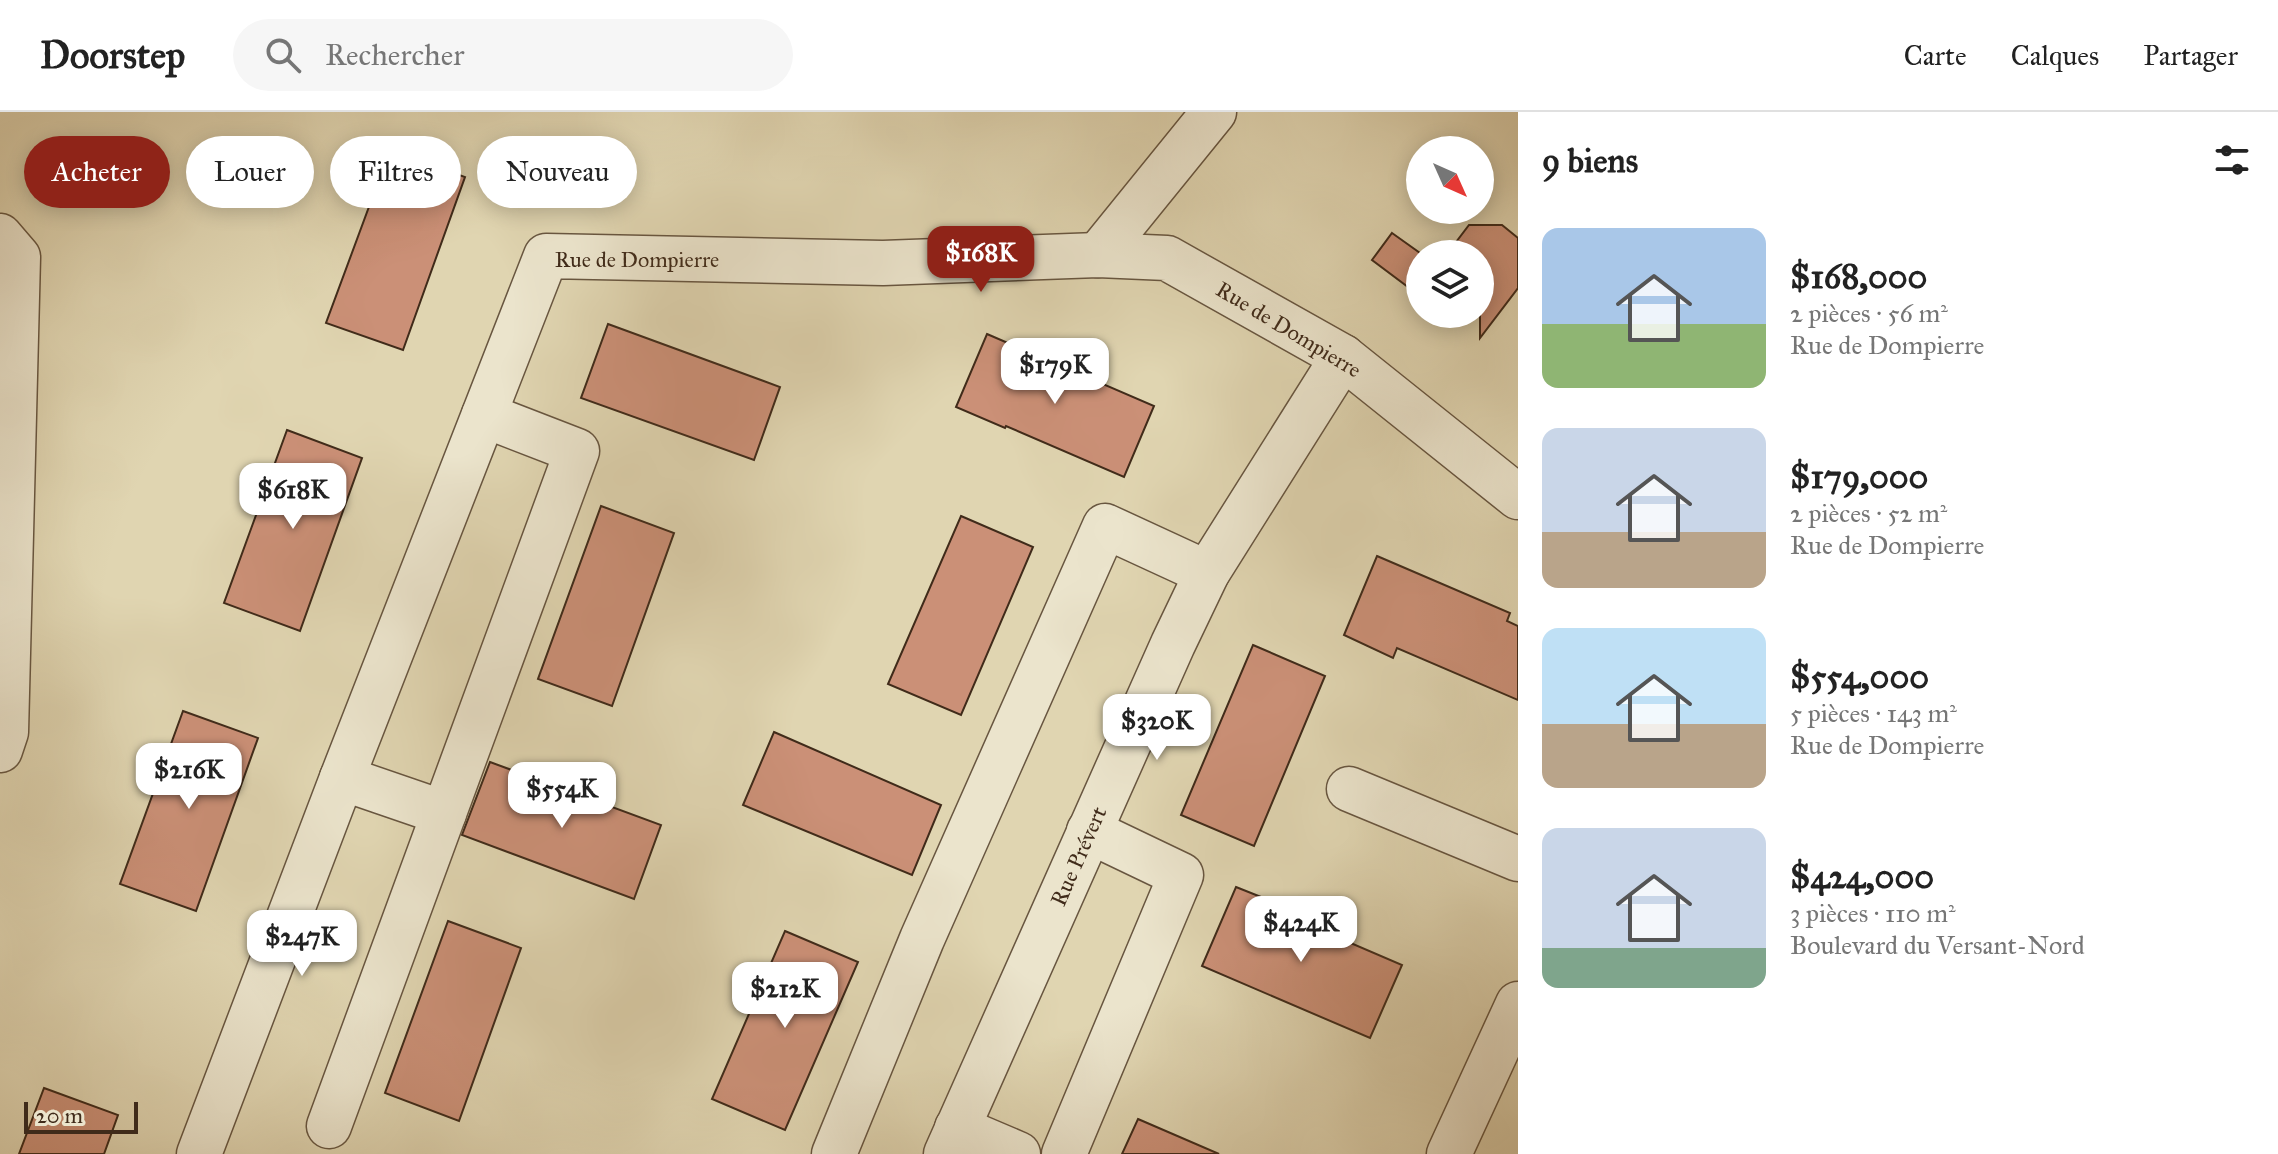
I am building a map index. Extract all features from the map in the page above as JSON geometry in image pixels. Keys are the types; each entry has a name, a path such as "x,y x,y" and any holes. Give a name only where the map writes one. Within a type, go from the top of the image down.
{"street":[{"path":"1098,255 1214,112"},
{"path":"0,236 18,257 6,732 0,750"},
{"name":"Rue de Dompierre","path":"199,1154 546,256 883,263 1098,255 1167,258 1343,357 1518,497"},
{"name":"Rue Prévert","path":"952,1141 1166,658 1207,573 1343,357"},
{"path":"329,1126 577,451 484,415"},
{"path":"834,1154 922,939 1105,526 1207,573"},
{"path":"342,778 444,813"},
{"path":"1349,789 1518,859"},
{"path":"1064,1154 1181,875 1089,831"},
{"path":"1449,1154 1518,1004"},
{"path":"952,1141 1018,1154"}],"building":[{"path":"369,208 454,208 403,350 326,323"},
{"path":"1469,225 1502,225 1518,238 1518,288 1494,320 1494,240 1458,240"},
{"path":"1392,233 1406,243 1406,286 1372,260"},
{"path":"608,324 780,387 754,460 581,398"},
{"path":"987,334 1154,406 1124,477 956,407"},
{"path":"287,430 362,458 300,631 224,603"},
{"path":"601,506 674,533 612,706 538,679"},
{"path":"961,516 1033,547 961,715 888,684"},
{"path":"1377,556 1510,613 1507,621 1518,626 1518,700 1397,648 1393,658 1344,635"},
{"path":"1253,645 1325,676 1254,846 1181,815"},
{"path":"183,711 258,738 196,911 120,884"},
{"path":"774,732 941,805 912,875 743,805"},
{"path":"490,762 661,825 634,899 462,835"},
{"path":"1236,887 1286,907 1283,914 1402,965 1370,1038 1202,966"},
{"path":"448,921 521,948 459,1121 385,1093"},
{"path":"785,931 858,962 785,1130 712,1099"},
{"path":"44,1088 118,1115 104,1154 19,1154"},
{"path":"1138,1119 1219,1154 1122,1154"}]}
